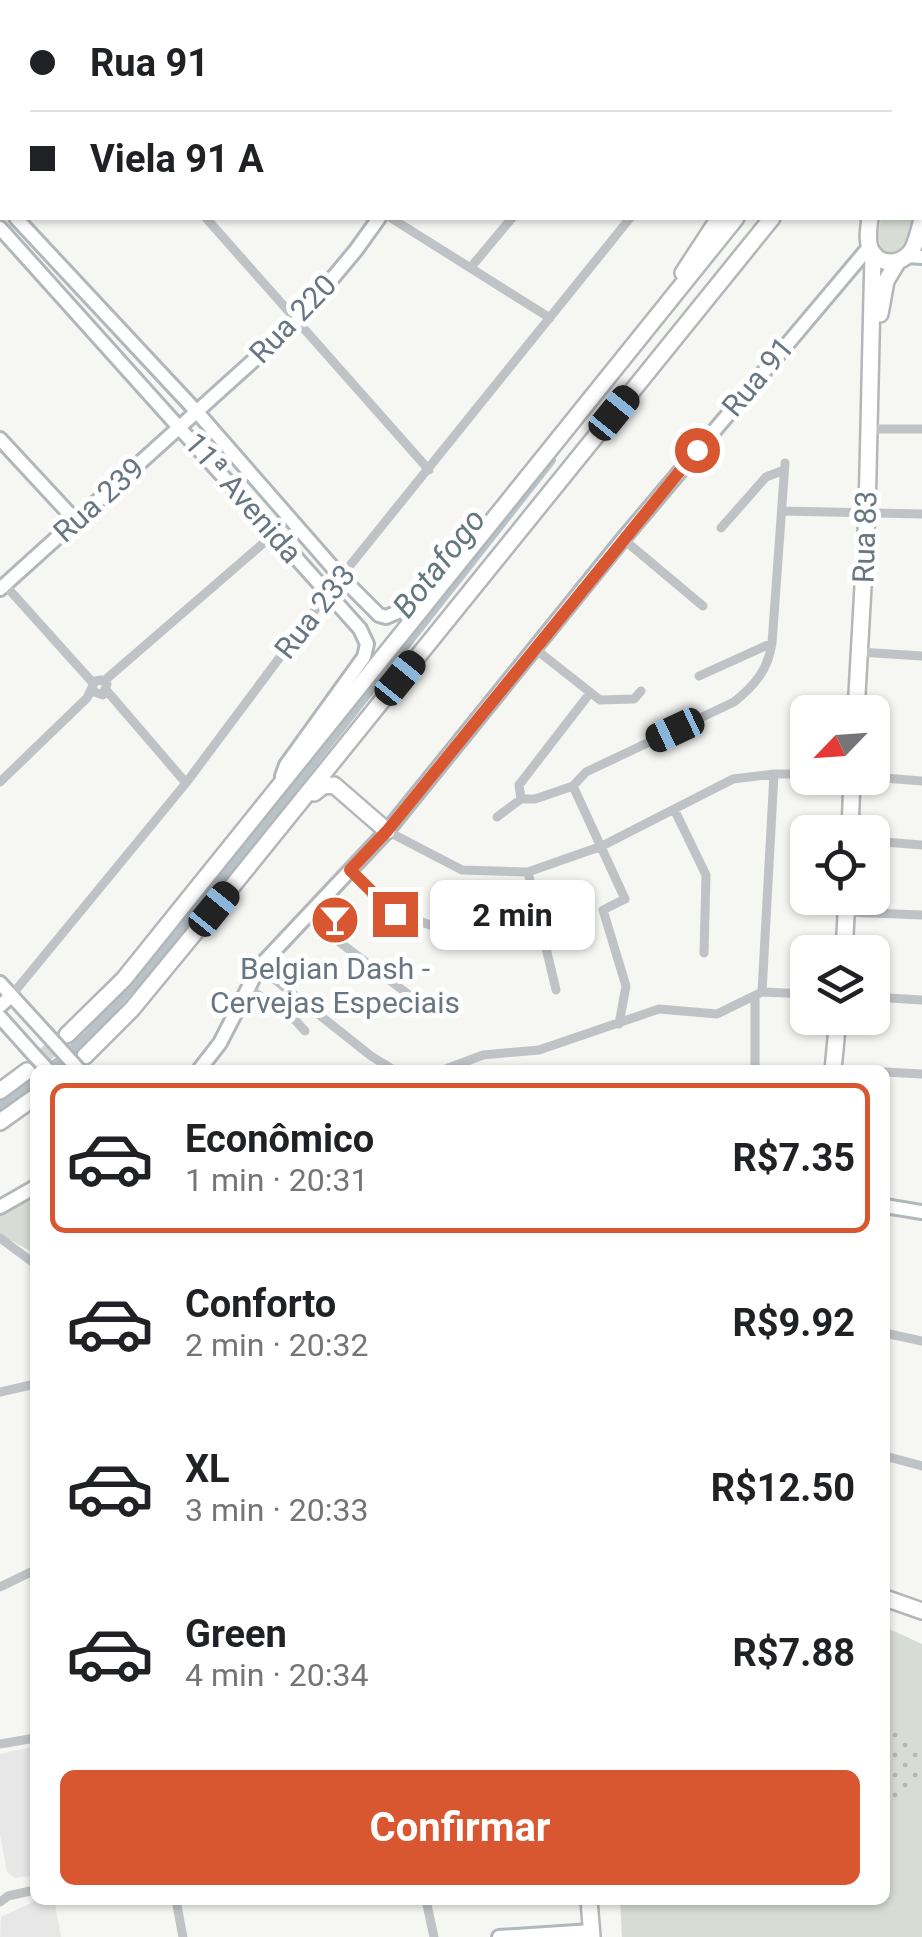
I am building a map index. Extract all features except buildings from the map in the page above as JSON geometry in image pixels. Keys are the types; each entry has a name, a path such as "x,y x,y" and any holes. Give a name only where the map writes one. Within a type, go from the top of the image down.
{"main road":[{"path":"674,294 687,262 718,220"},
{"path":"59,1038 124,979 734,220"},
{"path":"82,1063 132,1009 258,855 770,220"},
{"name":"Rua 83","path":"857,695 871,362 869,220"},
{"name":"Rua 83","path":"871,362 886,281 909,258 921,225"},
{"path":"871,249 887,262 909,258"},
{"path":"258,855 273,844 310,797 328,785 343,792 387,831"},
{"path":"835,1065 837,1035"},
{"path":"0,1091 27,1071"},
{"path":"0,1122 30,1101"},
{"path":"890,1600 922,1611"},
{"path":"589,1905 591,1934"}],"street":[{"name":"11ª Avenida","path":"18,220 198,412 341,577 379,615 393,616 476,540"},
{"path":"208,220 430,470"},
{"name":"Rua 220","path":"198,412 296,322 378,220"},
{"path":"394,220 550,318"},
{"path":"471,267 510,220"},
{"name":"Rua 233","path":"0,1006 16,1001 186,784 327,594 628,220"},
{"name":"11ª Avenida","path":"0,228 360,629 367,644 364,656 286,765 278,788"},
{"name":"Rua 91","path":"203,1065 220,1043 258,967 387,831 623,539 871,249"},
{"name":"Rua 239","path":"2,587 198,412"},
{"path":"868,429 922,429"},
{"path":"0,439 76,521"},
{"path":"498,816 521,799 535,800 572,786 586,772 734,702 754,686 769,662 772,643 784,467 766,478 721,528"},
{"path":"782,512 922,514"},
{"path":"0,782 117,672 274,534"},
{"path":"623,539 703,606"},
{"path":"2,587 186,784"},
{"path":"699,676 772,643"},
{"path":"534,648 600,700 634,700 641,692"},
{"path":"859,652 922,656"},
{"path":"521,799 519,785 590,692"},
{"path":"755,1065 774,774"},
{"path":"387,831 462,870 528,872 602,846 733,779 790,774"},
{"path":"890,778 922,780"},
{"path":"572,786 625,899 603,910 626,986 619,1024"},
{"path":"674,809 706,876 704,953"},
{"path":"890,842 922,845"},
{"path":"350,870 386,908 430,925"},
{"path":"528,872 556,990"},
{"path":"890,910 922,914"},
{"path":"305,916 420,1004 430,1005 438,996"},
{"path":"258,967 386,1065"},
{"path":"0,983 82,1063"},
{"path":"247,987 304,1029"},
{"path":"457,1065 482,1055 540,1050 659,1010 717,1014 758,994 790,994"},
{"path":"890,998 922,1000"},
{"path":"0,1017 43,1065"},
{"path":"890,1072 922,1074"},
{"path":"0,1207 30,1190"},
{"path":"890,1207 922,1212"},
{"path":"0,1238 30,1260"},
{"path":"890,1334 922,1341"},
{"path":"0,1392 30,1385"},
{"path":"890,1457 922,1466"},
{"path":"0,1588 30,1573"},
{"path":"0,1744 30,1739"},
{"path":"0,1887 4,1899 30,1891"},
{"path":"177,1905 183,1937"},
{"path":"427,1905 434,1937"},
{"path":"499,1937 591,1934"}],"shaded area":[{"path":"881,220 913,220 905,251 897,255 881,249"},
{"path":"30,1191 30,1251 0,1234 0,1208"},
{"path":"890,1629 922,1644 922,1937 622,1937 620,1905 890,1905"},
{"path":"890,1726 922,1751 922,1782 890,1811"},
{"path":"30,1747 30,1876 15,1878 7,1872 0,1835 0,1754"},
{"path":"30,1903 55,1905 61,1937 0,1937 1,1917"}],"waterway":[{"name":"Botafogo","path":"55,1065 88,1036 177,935 551,460"},
{"name":"Botafogo","path":"0,1106 30,1085"}],"tunnel":[{"path":"34,1065 64,1038"},
{"path":"27,1071 30,1068"}],"place":[{"name":"Belgian Dash - Cervejas Especiais","path":"335,920"}],"route":[{"path":"395,914 350,870 387,831 697,450"}]}
